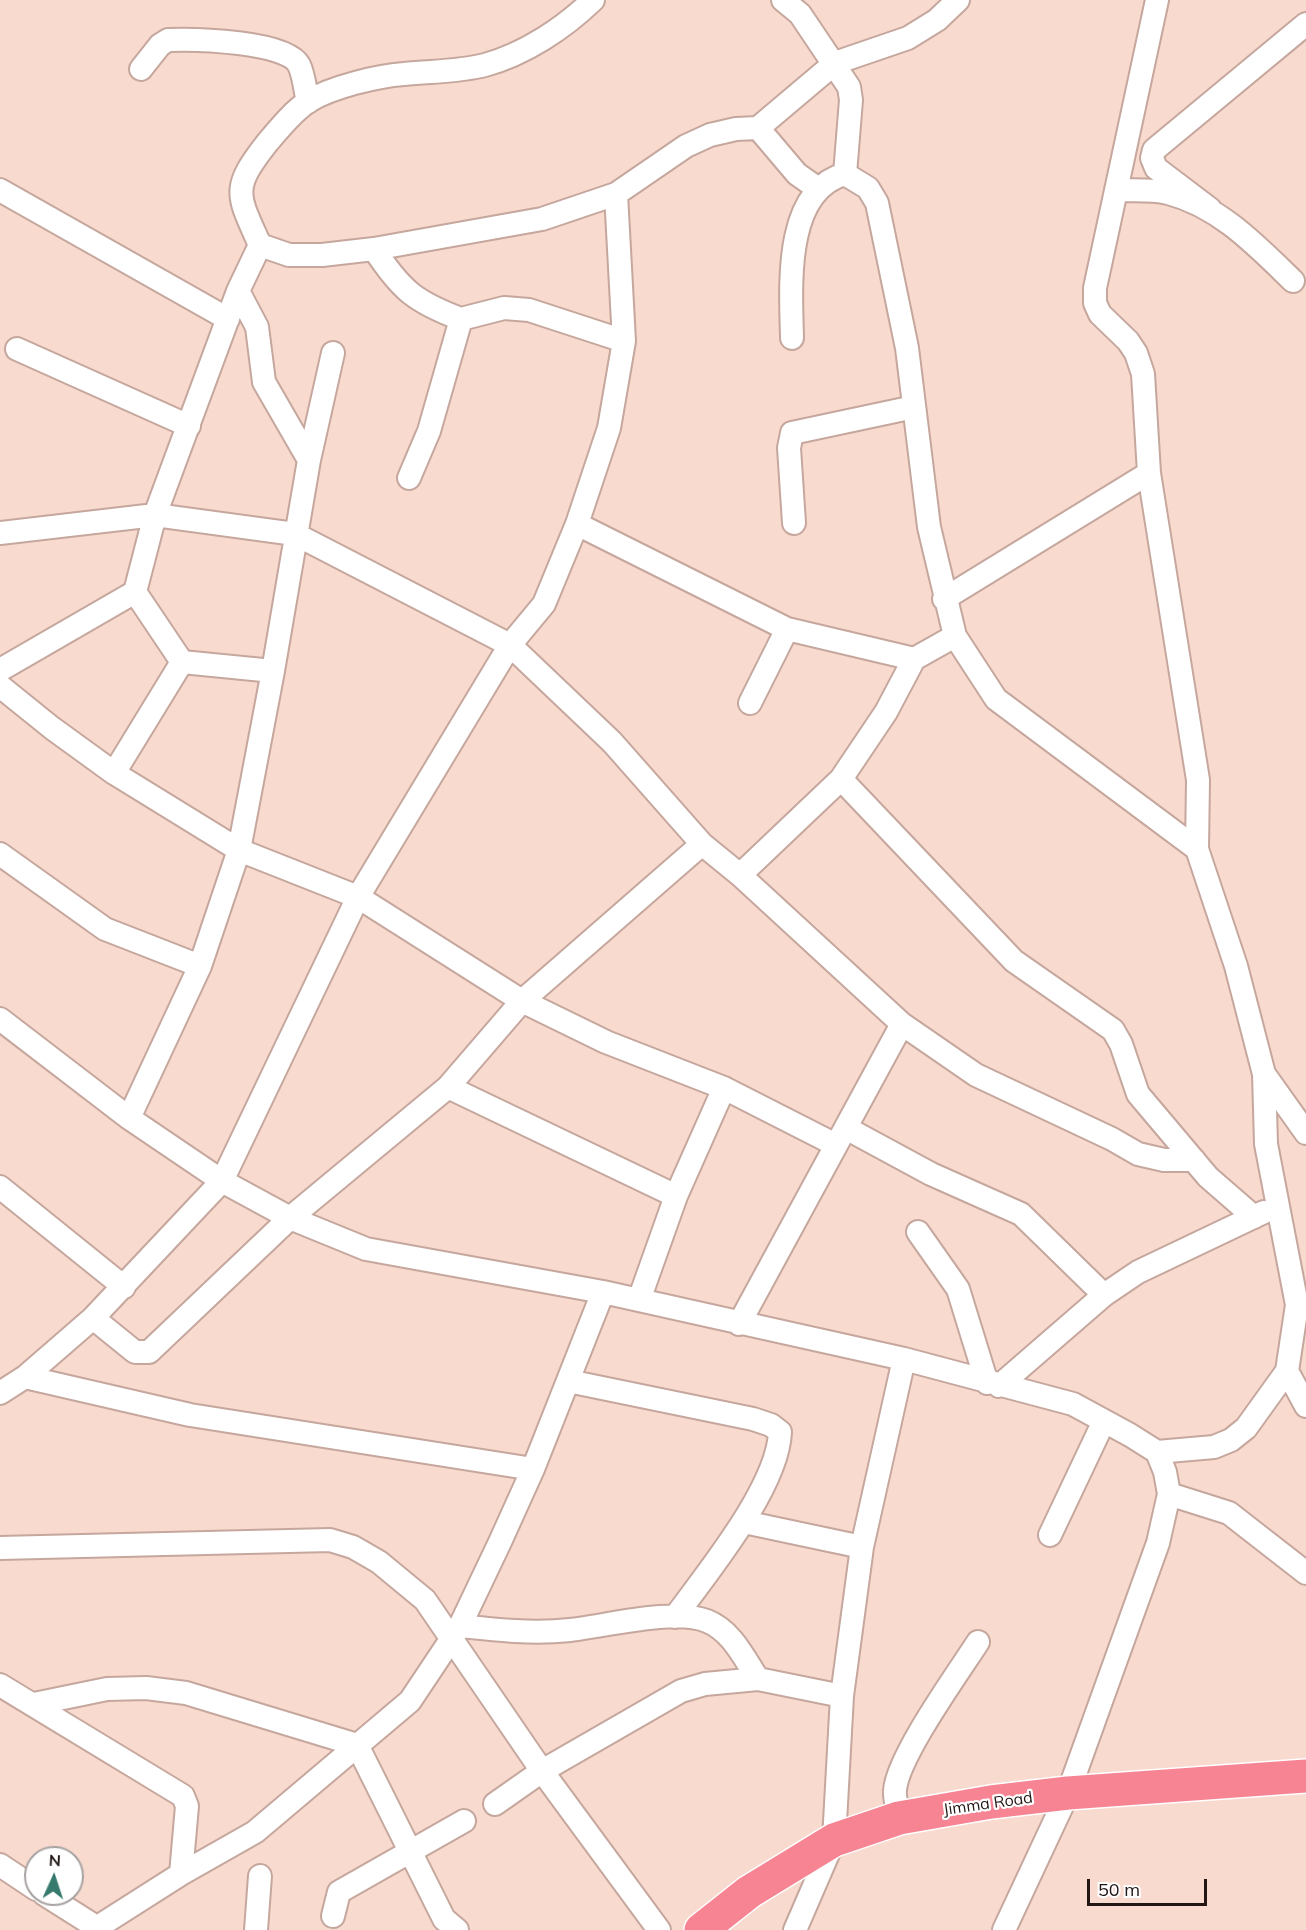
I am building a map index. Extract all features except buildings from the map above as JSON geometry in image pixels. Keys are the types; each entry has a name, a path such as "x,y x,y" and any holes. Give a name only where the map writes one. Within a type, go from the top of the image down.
{"highway":[{"name":"Jimma Road","path":"701,1930 750,1892 834,1840 899,1818 991,1802 1068,1793 1306,1776"}],"street":[{"path":"0,670 135,592 155,515 238,291 260,245 240,191 245,171 271,139 308,102 359,82 403,74 457,71 488,64 556,32 593,0"},
{"path":"783,0 800,14 849,87 851,100 844,174"},
{"path":"260,245 289,255 322,255 374,249 542,219 616,194 686,146 710,135 736,129 758,128 835,63 908,38 937,20 958,0"},
{"path":"0,1020 129,1118 222,1180 290,1218 366,1249 639,1299 739,1324 835,1342 904,1359 1073,1404 1157,1452 1214,1447 1232,1440 1257,1414 1287,1371 1300,1332 1297,1305 1266,1144 1264,1074 1236,966 1197,849 1198,780 1149,473 1143,374 1128,341 1100,314 1095,303 1095,288 1157,0"},
{"path":"1293,281 1256,245 1156,168 1152,158 1154,150 1306,24"},
{"path":"141,69 160,45 168,40 270,48 288,54 298,64 308,102"},
{"path":"758,128 797,174 817,188"},
{"path":"792,338 792,250 802,219 817,188 829,178 844,174 868,188 877,203 907,348 930,527 944,599 955,636 996,699 1197,849"},
{"path":"0,190 228,319"},
{"path":"1116,190 1165,192 1210,209"},
{"path":"0,1393 25,1377 93,1318 222,1180 358,897 510,645 544,604 577,524 609,428 624,341 616,194"},
{"path":"374,249 401,286 426,306 461,318 504,308 529,310 624,341"},
{"path":"238,291 257,327 264,382 309,460"},
{"path":"409,478 429,431 461,318"},
{"path":"17,349 189,426"},
{"path":"129,1118 200,966 239,850 273,671 295,534 333,353"},
{"path":"794,523 789,440 792,433 914,407"},
{"path":"944,599 1149,473"},
{"path":"0,533 155,515 295,534 510,645 612,742 702,844 740,875 902,1024 976,1075 1112,1139 1138,1154 1164,1160 1194,1161"},
{"path":"577,524 787,629 914,659"},
{"path":"135,592 182,662"},
{"path":"750,703 787,629"},
{"path":"740,875 841,779 886,712 914,659 955,636"},
{"path":"182,662 273,671"},
{"path":"114,773 182,662"},
{"path":"0,686 114,773 239,850 358,897 522,1001 606,1042 841,1136 1021,1214 1104,1295"},
{"path":"841,779 1014,962 1059,990 1113,1030 1121,1044 1138,1094 1208,1177 1254,1217"},
{"path":"93,1318 135,1352 149,1352 290,1218 448,1087 522,1001 702,844"},
{"path":"0,854 105,929 200,966"},
{"path":"739,1324 902,1024"},
{"path":"1264,1074 1306,1133"},
{"path":"448,1087 676,1196"},
{"path":"639,1299 676,1196 724,1088"},
{"path":"0,1187 124,1287"},
{"path":"993,1384 1104,1295 1138,1272 1279,1205"},
{"path":"918,1232 958,1289 993,1384"},
{"path":"62,1906 97,1929 181,1874 255,1832 410,1701 456,1633 533,1469 603,1292"},
{"path":"795,1930 834,1840 842,1696 862,1547 904,1359"},
{"path":"1287,1371 1306,1406"},
{"path":"25,1377 190,1415 533,1469"},
{"path":"568,1381 753,1419 771,1425 780,1432 780,1448 744,1522 675,1617"},
{"path":"1050,1535 1104,1420"},
{"path":"1004,1930 1068,1793 1158,1543 1169,1494 1165,1472 1157,1452"},
{"path":"1169,1494 1229,1513 1306,1573"},
{"path":"744,1522 862,1547"},
{"path":"0,1548 330,1540 362,1552 425,1600 456,1633 542,1771 659,1930"},
{"path":"456,1633 542,1632 675,1617 706,1620 722,1629 733,1640 758,1678"},
{"path":"899,1818 895,1789 905,1761 929,1718 978,1642"},
{"path":"495,1804 542,1771 681,1691 705,1684 758,1678 842,1696"},
{"path":"0,1685 183,1796 187,1806 181,1874"},
{"path":"34,1704 107,1689 146,1688 186,1693 357,1745 444,1919 457,1930"},
{"path":"333,1917 339,1892 409,1850 464,1821"},
{"path":"0,1865 24,1881"},
{"path":"256,1930 260,1876"}]}
